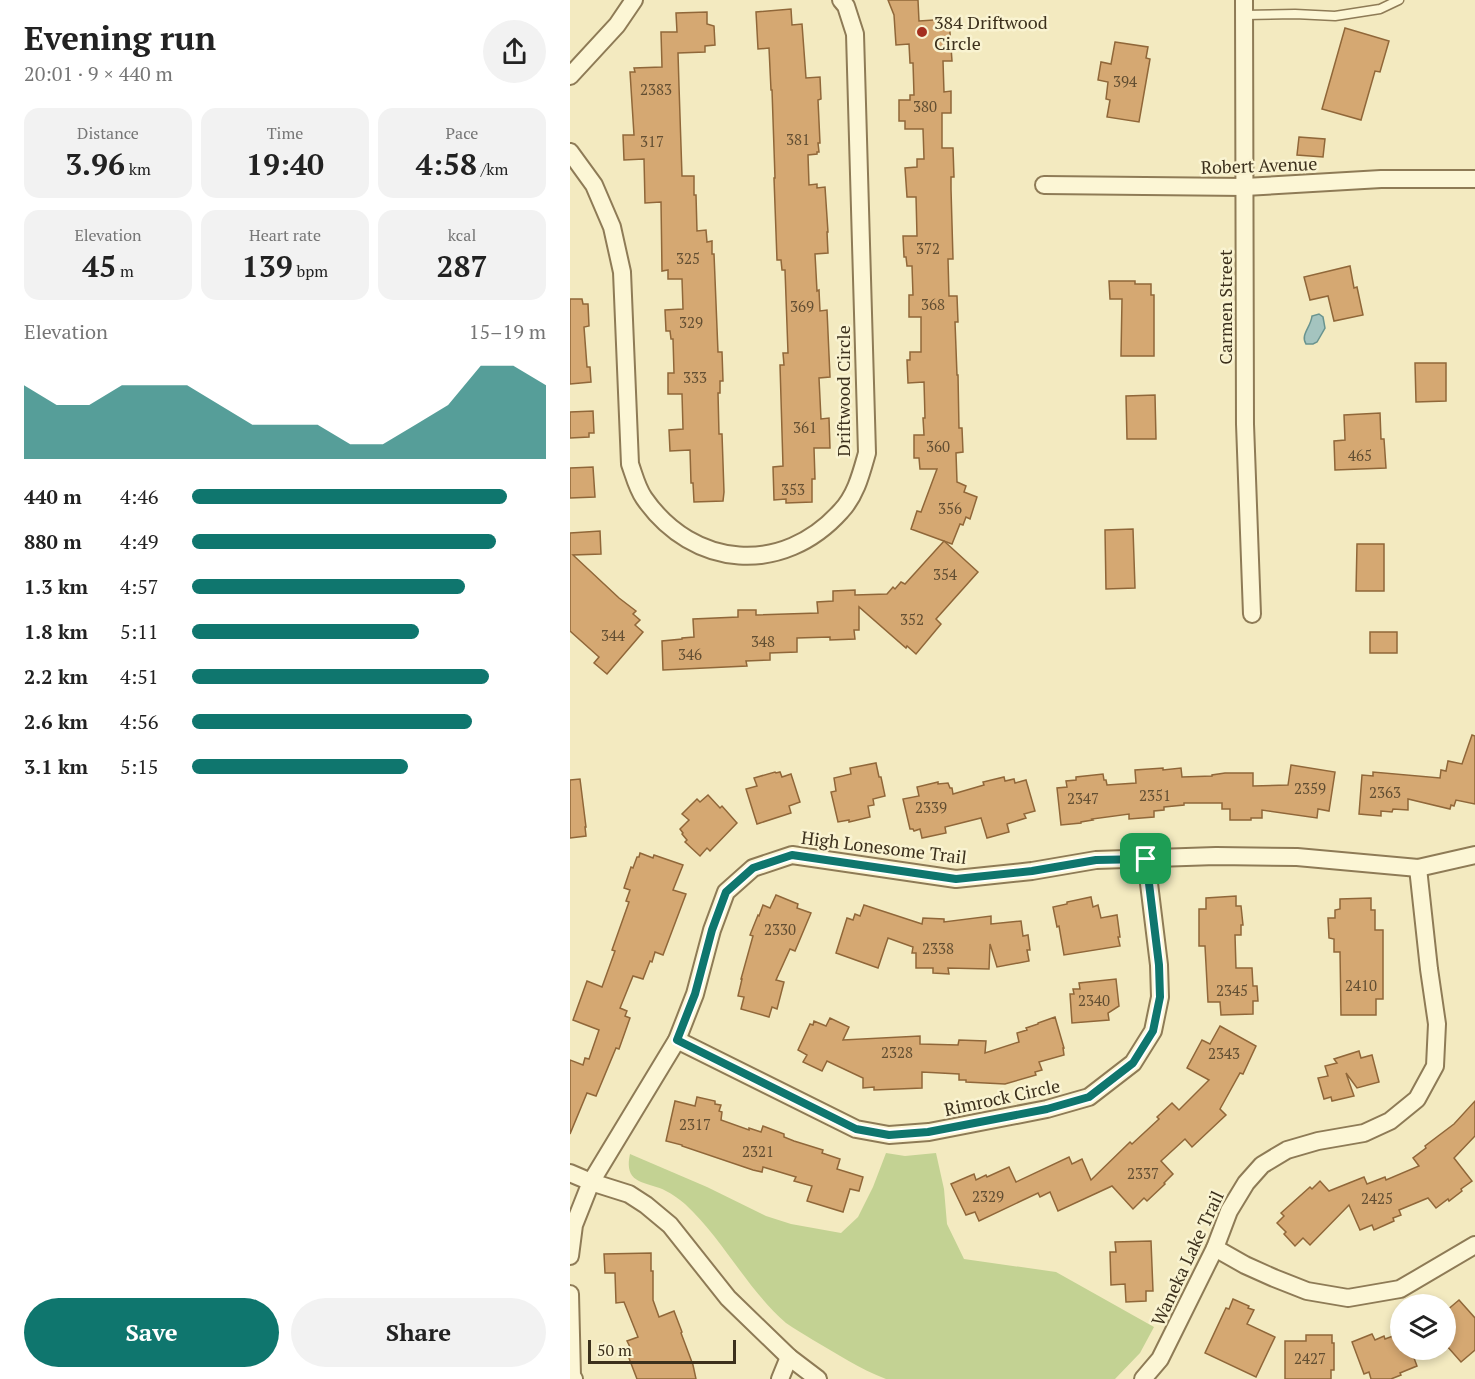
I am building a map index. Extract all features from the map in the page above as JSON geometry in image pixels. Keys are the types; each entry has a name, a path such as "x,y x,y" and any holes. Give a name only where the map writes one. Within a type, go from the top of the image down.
{"street":[{"path":"570,76 617,25 634,0"},
{"name":"Driftwood Circle","path":"570,152 594,185 612,227 622,272 630,464 644,497 666,525 688,541 722,554 747,556 784,551 816,535 842,510 856,488 867,453 855,34 846,6 841,0"},
{"name":"Carmen Street","path":"1244,7 1245,424 1252,614"},
{"name":"Robert Avenue","path":"1044,185 1245,187 1381,179 1475,179"},
{"name":"High Lonesome Trail","path":"570,1256 574,1224 591,1182 677,1040 695,994 712,930 726,892 753,868 792,855 956,879 1032,871 1096,860 1216,856 1297,857 1418,868 1475,855"},
{"name":"Rimrock Circle","path":"677,1040 856,1129 889,1135 950,1128 1047,1109 1089,1097 1133,1063 1153,1031 1160,997 1159,965 1146,859"},
{"name":"Waneka Lake Trail","path":"1143,1379 1160,1359 1215,1248 1229,1210 1246,1183 1262,1165 1287,1150 1318,1141 1364,1134 1390,1121 1417,1099 1435,1066 1437,1024 1418,868"},
{"path":"570,1173 629,1194 646,1205 670,1226 728,1298 789,1357 817,1379"},
{"path":"1215,1248 1307,1291 1348,1298 1400,1289 1475,1245"},
{"path":"570,1294 572,1370"},
{"path":"780,1379 789,1357"}],"lane":[{"path":"1244,7 1295,14 1335,16 1380,9 1399,0"}],"green space":[{"path":"886,1153 905,1156 936,1153 944,1189 947,1224 964,1259 1056,1272 1154,1327 1140,1353 1115,1379 886,1379 849,1361 786,1323 759,1295 699,1218 671,1194 638,1181 630,1172 629,1164 630,1154 707,1187 766,1216 791,1224 841,1233 858,1217"}],"water":[{"path":"1319,314 1323,317 1325,328 1317,342 1306,344 1304,337 1312,316"}],"building":[{"path":"888,0 918,0 919,21 949,19 952,61 943,61 944,92 951,91 951,113 942,113 942,148 953,148 954,177 951,177 951,189 953,259 948,259 949,296 957,296 958,322 955,322 959,428 962,428 963,452 956,453 957,482 966,486 964,492 977,497 970,519 966,517 963,525 960,524 952,544 911,529 917,511 921,512 937,469 920,469 919,458 914,458 914,435 924,435 924,382 908,383 907,360 910,360 910,352 921,352 921,317 909,317 909,295 913,295 912,266 907,266 906,257 904,257 903,236 917,236 916,197 907,197 905,168 917,167 917,159 924,159 923,129 905,129 905,121 899,121 899,100 910,100 910,95 914,95 913,63 910,63 909,44 896,45 894,15"},
{"path":"791,9 792,25 802,24 806,78 820,77 819,152 808,155 809,185 817,184 817,188 825,187 828,253 815,254 820,311 827,310 830,377 819,378 821,419 829,418 830,448 814,448 815,479 812,479 812,502 786,503 786,499 774,500 773,467 783,466 780,365 784,365 783,353 788,353 785,270 782,270 781,260 777,260 769,48 758,49 756,12"},
{"path":"707,12 707,24 714,26 715,45 705,46 705,52 678,53 682,176 694,176 697,231 706,230 707,242 712,241 712,254 714,254 718,352 722,352 723,381 720,381 720,393 718,393 724,492 723,501 694,502 690,450 670,451 669,430 683,429 682,394 668,394 668,373 674,373 673,339 671,339 670,331 666,331 665,310 683,309 682,279 668,279 668,270 662,271 661,202 645,203 644,159 624,160 623,135 634,135 630,72 635,72 634,68 662,67 661,32 677,32 676,13"},
{"path":"1345,28 1389,41 1380,72 1375,71 1361,120 1322,109"},
{"path":"1115,42 1148,47 1146,58 1150,59 1139,122 1107,117 1110,100 1106,99 1108,82 1098,80 1101,62 1111,64"},
{"path":"1299,137 1325,139 1323,157 1297,155"},
{"path":"1350,266 1363,315 1334,321 1328,296 1310,300 1304,277"},
{"path":"1109,281 1135,281 1135,284 1151,284 1151,295 1154,295 1154,356 1121,356 1122,299 1110,299"},
{"path":"570,299 582,299 583,304 588,304 589,326 584,327 587,367 590,367 591,382 570,384"},
{"path":"1415,363 1446,363 1446,401 1416,402"},
{"path":"1155,395 1156,439 1127,439 1126,396"},
{"path":"593,411 594,433 589,433 589,437 570,438 570,412"},
{"path":"1380,413 1381,439 1384,439 1386,468 1335,470 1334,441 1345,440 1344,415"},
{"path":"593,467 595,497 570,498 570,468"},
{"path":"1133,529 1135,588 1106,589 1105,530"},
{"path":"600,531 601,554 573,555 636,611 633,614 640,620 635,625 643,632 607,674 594,663 599,657 570,631 570,533"},
{"path":"944,541 978,572 936,619 941,624 916,654 859,607 859,630 854,630 855,639 797,638 797,652 770,653 770,660 746,661 747,666 663,670 662,641 694,637 693,619 738,617 738,610 756,610 756,615 818,613 817,602 833,601 833,591 855,590 855,595 887,594 901,582 905,584"},
{"path":"1357,544 1384,544 1384,591 1356,591"},
{"path":"1370,632 1397,632 1397,653 1370,653"},
{"path":"1472,735 1475,736 1475,804 1456,800 1450,809 1408,799 1408,810 1381,811 1381,816 1359,814 1362,775 1373,776 1373,772 1440,778 1441,770 1446,771 1448,761 1462,764"},
{"path":"876,763 885,796 873,799 874,805 868,806 870,817 838,822 831,792 836,791 834,778 851,774 850,768"},
{"path":"1291,765 1335,772 1329,811 1318,809 1317,818 1262,810 1262,818 1230,820 1230,809 1222,809 1222,803 1184,803 1184,805 1164,807 1164,810 1154,811 1154,817 1129,819 1129,814 1061,825 1057,788 1067,787 1066,781 1076,780 1076,777 1103,774 1107,785 1136,783 1135,770 1181,768 1182,777 1253,773 1253,786 1288,785"},
{"path":"780,772 782,777 791,774 800,802 789,806 791,813 757,824 746,789 757,786 754,778"},
{"path":"1004,777 1005,781 1014,779 1015,783 1026,780 1035,811 1024,814 1026,818 1007,824 1009,832 987,838 981,818 945,827 946,833 922,838 920,829 914,831 910,829 903,799 919,796 917,787 938,782 938,784 948,783 953,794 984,785 983,782"},
{"path":"580,779 586,836 570,838 570,780"},
{"path":"708,795 720,808 722,806 737,823 710,851 707,848 700,856 685,842 687,840 680,829 689,820 682,814 697,799 700,802"},
{"path":"640,853 653,858 654,855 683,865 673,890 686,894 663,955 655,952 643,979 633,976 620,1008 627,1011 625,1016 630,1018 619,1049 616,1048 596,1096 587,1093 570,1134 570,1060 583,1065 585,1058 589,1059 599,1030 573,1020 587,981 602,987 629,902 626,901 630,890 624,888 631,867 633,868"},
{"path":"776,895 798,904 797,908 811,913 795,951 790,949 776,980 784,982 777,1009 772,1007 769,1017 741,1009 744,997 738,996 753,936 750,935 763,905 770,908"},
{"path":"1236,896 1236,906 1241,906 1243,925 1241,925 1241,935 1235,935 1236,968 1252,968 1253,986 1257,986 1258,1001 1253,1001 1253,1014 1221,1015 1220,1002 1208,1002 1205,946 1199,946 1199,909 1206,909 1206,898"},
{"path":"1091,897 1093,907 1098,905 1101,918 1117,915 1120,946 1064,955 1053,907"},
{"path":"1371,898 1371,910 1375,910 1375,930 1383,930 1383,999 1376,999 1376,1015 1341,1015 1340,952 1334,952 1334,939 1329,938 1328,918 1335,918 1335,910 1340,909 1340,899"},
{"path":"864,905 922,924 923,918 944,919 944,922 991,916 991,924 1021,921 1023,936 1028,935 1029,961 997,967 990,944 989,969 948,968 949,974 933,973 933,968 916,968 916,953 912,953 913,947 888,938 878,968 836,953 847,918 853,920 855,914 860,916"},
{"path":"1116,979 1119,1006 1108,1013 1109,1020 1072,1023 1070,994 1074,994 1073,989 1080,989 1079,983"},
{"path":"1055,1017 1064,1055 1039,1062 1042,1070 1035,1072 1036,1075 1005,1084 966,1082 966,1080 959,1080 959,1074 922,1072 922,1088 874,1090 874,1087 863,1088 863,1078 827,1061 822,1071 803,1062 807,1055 798,1050 810,1024 813,1025 814,1021 826,1026 830,1018 849,1027 843,1040 920,1036 920,1044 958,1045 959,1040 986,1041 985,1053 1019,1042 1017,1033"},
{"path":"1220,1026 1256,1046 1243,1074 1240,1073 1220,1109 1226,1115 1192,1147 1185,1139 1161,1161 1173,1174 1147,1201 1144,1198 1133,1209 1112,1186 1058,1211 1050,1192 1040,1197 1038,1193 979,1221 975,1212 966,1215 951,1184 974,1174 976,1180 1009,1167 1016,1182 1069,1157 1072,1164 1082,1159 1091,1180 1130,1142 1132,1144 1159,1119 1157,1117 1172,1103 1179,1110 1209,1080 1187,1068 1202,1040 1210,1044"},
{"path":"1359,1051 1361,1058 1372,1055 1379,1082 1357,1088 1346,1073 1354,1096 1332,1101 1331,1097 1324,1099 1318,1078 1328,1076 1325,1066 1337,1063 1334,1059"},
{"path":"697,1097 715,1101 715,1104 721,1105 719,1111 722,1112 721,1120 761,1132 763,1126 784,1134 784,1137 823,1150 822,1153 840,1159 837,1169 863,1177 859,1191 850,1189 843,1212 807,1201 812,1186 794,1181 796,1177 763,1167 762,1172 753,1170 666,1141 675,1101 695,1106"},
{"path":"1475,1101 1475,1136 1454,1158 1472,1181 1449,1201 1448,1199 1436,1208 1428,1198 1399,1210 1401,1215 1393,1218 1394,1221 1374,1230 1372,1225 1360,1230 1349,1205 1310,1245 1303,1238 1295,1246 1284,1234 1286,1232 1277,1223 1284,1216 1281,1213 1310,1187 1312,1189 1320,1181 1329,1191 1364,1177 1367,1184 1385,1177 1386,1180 1419,1166 1413,1158 1454,1124"},
{"path":"1151,1241 1153,1291 1146,1291 1146,1301 1126,1302 1125,1284 1111,1285 1110,1252 1116,1252 1115,1242"},
{"path":"651,1253 653,1300 659,1317 674,1311 696,1379 637,1379 627,1353 632,1351 627,1341 638,1337 624,1302 616,1303 615,1273 605,1273 604,1254"},
{"path":"1233,1299 1254,1310 1247,1324 1275,1337 1256,1377 1205,1353 1226,1308 1229,1309"},
{"path":"1459,1300 1475,1318 1475,1350 1461,1362 1456,1356 1456,1303"},
{"path":"1372,1334 1375,1340 1384,1336 1385,1339 1390,1337 1390,1360 1415,1360 1417,1366 1391,1379 1371,1379 1369,1372 1364,1374 1352,1342"},
{"path":"1306,1335 1332,1335 1334,1370 1331,1370 1331,1379 1285,1379 1285,1341 1306,1341"}],"place":[{"name":"384 Driftwood Circle","path":"922,32"}],"route":[{"path":"792,855 956,879 1032,871 1096,860 1146,859 1159,965 1160,997 1153,1031 1133,1063 1089,1097 1047,1109 928,1132 889,1135 856,1129 677,1040 695,994 712,930 726,892 753,868 792,855"}]}
